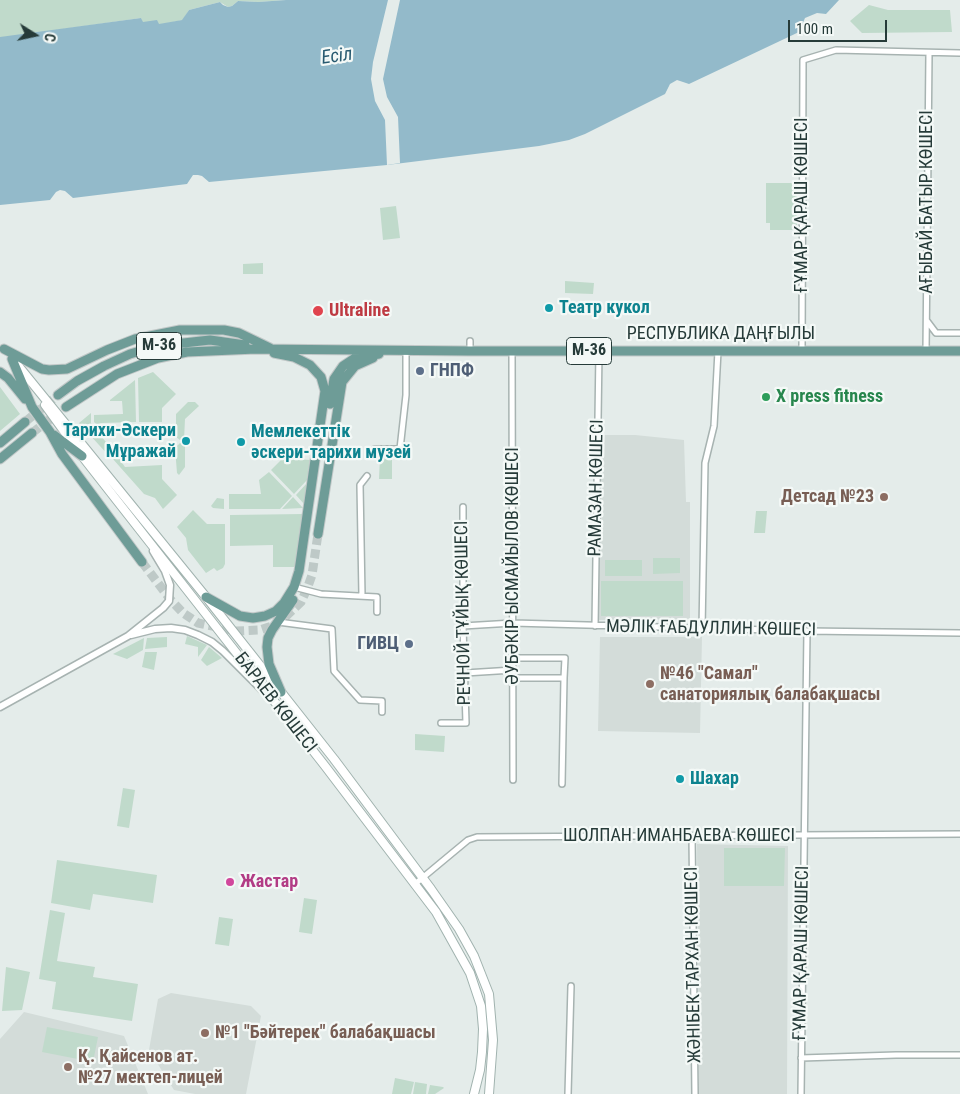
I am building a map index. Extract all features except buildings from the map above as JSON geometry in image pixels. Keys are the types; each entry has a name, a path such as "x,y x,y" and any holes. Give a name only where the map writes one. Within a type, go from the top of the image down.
{"main road":[{"path":"2,347 42,369 49,370 67,369 107,350 135,340 180,330 224,330 239,333 272,349"},
{"name":"РЕСПУБЛИКА ДАҢҒЫЛЫ","path":"58,395 77,381 104,366 130,354 157,346 210,340 272,349"},
{"path":"2,347 12,359 32,407"},
{"name":"РЕСПУБЛИКА ДАҢҒЫЛЫ","path":"66,406 117,374 158,358 187,352 256,349 960,351"},
{"path":"206,597 240,616 260,617 271,614 280,608 297,588 325,391 321,376 310,365 294,357 256,349"},
{"path":"281,692 268,664 268,638 297,588 308,554 334,379 343,366 355,358 406,350"},
{"path":"318,534 342,382 355,366 386,353"},
{"name":"БАРАЕВ КӨШЕСІ","path":"12,359 82,456 308,744 436,912 465,961 478,996 483,1029 480,1070 474,1094"},
{"name":"БАРАЕВ КӨШЕСІ","path":"12,359 206,597 317,737 444,907 468,944 486,983 491,1005 493,1029 490,1072"},
{"path":"0,372 8,378 32,407 50,432 62,454 142,562"},
{"path":"0,443 25,422"},
{"path":"50,432 82,456"},
{"path":"0,458 32,433"},
{"path":"308,744 317,737"},
{"path":"484,1094 490,1072"},
{"path":"490,1072 490,1094"}],"street":[{"name":"ҒҰМАР ҚАРАШ КӨШЕСІ","path":"802,351 803,60 836,50 929,53"},
{"path":"929,53 960,53"},
{"name":"АҒЫБАЙ БАТЫР КӨШЕСІ","path":"924,351 929,53"},
{"path":"926,320 936,333 960,333"},
{"path":"470,341 470,351"},
{"path":"375,449 400,449 406,395 406,350"},
{"name":"ӘУБӘКІР ЫСМАЙЫЛОВ КӨШЕСІ","path":"512,351 513,780"},
{"name":"РАМАЗАН КӨШЕСІ","path":"595,626 599,351"},
{"path":"702,629 705,463 714,426 718,351"},
{"path":"362,596 360,486 367,476"},
{"name":"РЕЧНОЙ ТҰЙЫҚ КӨШЕСІ","path":"441,723 466,723 462,626 463,507"},
{"path":"0,707 128,636 164,608 169,601 169,580 141,531"},
{"path":"297,588 321,594 377,597 377,612"},
{"path":"278,622 332,629 334,671 360,700 382,701 382,712"},
{"name":"МӘЛІК ҒАБДУЛЛИН КӨШЕСІ","path":"462,626 513,624 960,633"},
{"path":"128,636 165,628 178,629 198,635 212,642 223,651 278,706"},
{"name":"ҒҰМАР ҚАРАШ КӨШЕСІ","path":"801,1094 807,631"},
{"path":"513,658 565,658 562,784"},
{"path":"464,672 513,670"},
{"path":"514,678 564,678"},
{"name":"ШОЛПАН ИМАНБАЕВА КӨШЕСІ","path":"415,884 468,840 477,837 960,834"},
{"name":"ЖӘНІБЕК ТАРХАН КӨШЕСІ","path":"692,836 696,1094"},
{"path":"436,912 444,907"},
{"path":"568,1094 570,986"},
{"path":"801,1058 960,1055"}],"shaded area":[{"path":"600,435 635,435 684,440 686,502 690,502 690,619 598,620"},
{"name":"№46 \"Самал\" санаториялық балабақшасы","path":"600,637 702,637 700,733 598,731"},
{"path":"697,844 788,846 787,1094 699,1094"},
{"name":"№1 \"Бәйтерек\" балабақшасы","path":"171,993 251,1006 261,1016 246,1094 195,1094 174,1090 149,1050 158,999"},
{"name":"Қ. Қайсенов ат. №27 мектеп-лицей","path":"24,1012 124,1036 148,1094 0,1094 0,1039"}],"green space":[{"path":"0,0 286,0 238,1 228,7 220,2 189,10 183,20 158,25 142,22 141,18 0,38"},
{"path":"869,5 888,10 950,10 952,32 862,33 850,21"},
{"path":"766,183 797,183 797,230 770,230 770,223 766,223"},
{"path":"396,206 400,238 383,240 380,208"},
{"path":"263,263 263,274 243,274 243,264"},
{"path":"565,281 594,283 593,294 565,293"},
{"path":"153,372 176,394 162,408 162,422 139,422 138,378"},
{"path":"135,380 136,422 101,423 97,425 94,422 94,415 123,414 122,401 110,400"},
{"path":"0,387 20,414 0,431"},
{"path":"188,402 195,402 199,406 185,419 184,440 180,440 176,437 176,414"},
{"path":"91,413 91,423 116,455 109,456 79,423"},
{"path":"180,443 185,443 185,467 179,475 177,473 175,448"},
{"path":"118,457 125,467 162,465 162,479 177,495 163,509 155,498 144,494 112,458"},
{"path":"380,457 392,457 392,479 379,479"},
{"path":"283,458 310,460 307,480 294,494 271,470"},
{"path":"269,472 292,496 280,509 229,509 229,494 261,494 259,480"},
{"path":"307,483 304,504 296,495"},
{"path":"293,497 303,508 282,509"},
{"path":"217,498 224,499 224,509 211,506"},
{"path":"193,510 207,524 225,524 225,564 223,568 217,571 214,568 206,573 188,550 186,538 177,527"},
{"path":"756,511 767,511 765,533 754,533"},
{"path":"303,514 295,567 273,567 273,545 230,546 230,515"},
{"path":"653,558 680,558 680,573 653,574"},
{"path":"605,560 642,560 642,576 605,576"},
{"path":"601,581 683,581 683,616 601,616"},
{"path":"187,636 207,645 198,657 198,647 185,644"},
{"path":"167,637 167,647 145,649 147,638"},
{"path":"144,638 143,650 127,659 113,654"},
{"path":"209,647 222,658 207,666 201,660"},
{"path":"145,652 157,652 154,670 142,667"},
{"path":"415,734 445,736 444,752 415,750"},
{"path":"123,788 135,790 129,828 117,826"},
{"path":"724,848 785,848 784,886 724,886"},
{"path":"57,860 157,875 153,903 93,894 90,910 51,903"},
{"path":"304,898 317,900 312,934 299,932"},
{"path":"50,910 65,913 57,961 95,967 93,977 138,984 132,1021 52,1009 56,982 39,979"},
{"path":"219,917 233,919 229,946 215,944"},
{"path":"6,967 30,972 22,1010 2,1011"},
{"path":"47,1027 98,1037 93,1062 42,1052"},
{"path":"395,1078 414,1082 411,1094 392,1094"},
{"path":"415,1082 427,1084 426,1094 413,1094"},
{"path":"430,1085 444,1088 435,1094 428,1094"}],"water":[{"name":"Есіл","path":"839,0 826,14 817,13 805,18 799,32 689,84 677,80 670,84 665,94 585,134 569,140 539,146 387,165 209,182 202,176 193,175 187,184 73,198 65,191 60,190 50,200 0,205 0,37 141,18 143,22 157,20 159,24 182,20 189,10 220,2 228,7 238,1"}],"pier":[{"path":"388,0 400,0 383,79 387,97 398,117 400,163 387,165 385,120 375,101 371,79 373,62"}],"tunnel":[{"path":"25,422 58,395"},
{"path":"32,433 66,407"},
{"path":"142,562 170,599 183,613 198,623 236,631 260,630 282,620 301,602 312,575 318,534"}],"place":[{"name":"Театр кукол","path":"549,308"},
{"name":"Ultraline","path":"318,311"},
{"name":"ГНПФ","path":"420,371"},
{"name":"X press fitness","path":"766,397"},
{"name":"Тарихи-Әскери Мұражай","path":"186,441"},
{"name":"Мемлекеттік әскери-тарихи музей","path":"241,442"},
{"name":"Детсад №23","path":"884,497"},
{"name":"ГИВЦ","path":"409,644"},
{"name":"№46 \"Самал\" санаториялық балабақшасы","path":"650,684"},
{"name":"Шахар","path":"680,779"},
{"name":"Жастар","path":"230,882"},
{"name":"№1 \"Бәйтерек\" балабақшасы","path":"205,1033"},
{"name":"Қ. Қайсенов ат. №27 мектеп-лицей","path":"68,1067"}]}
